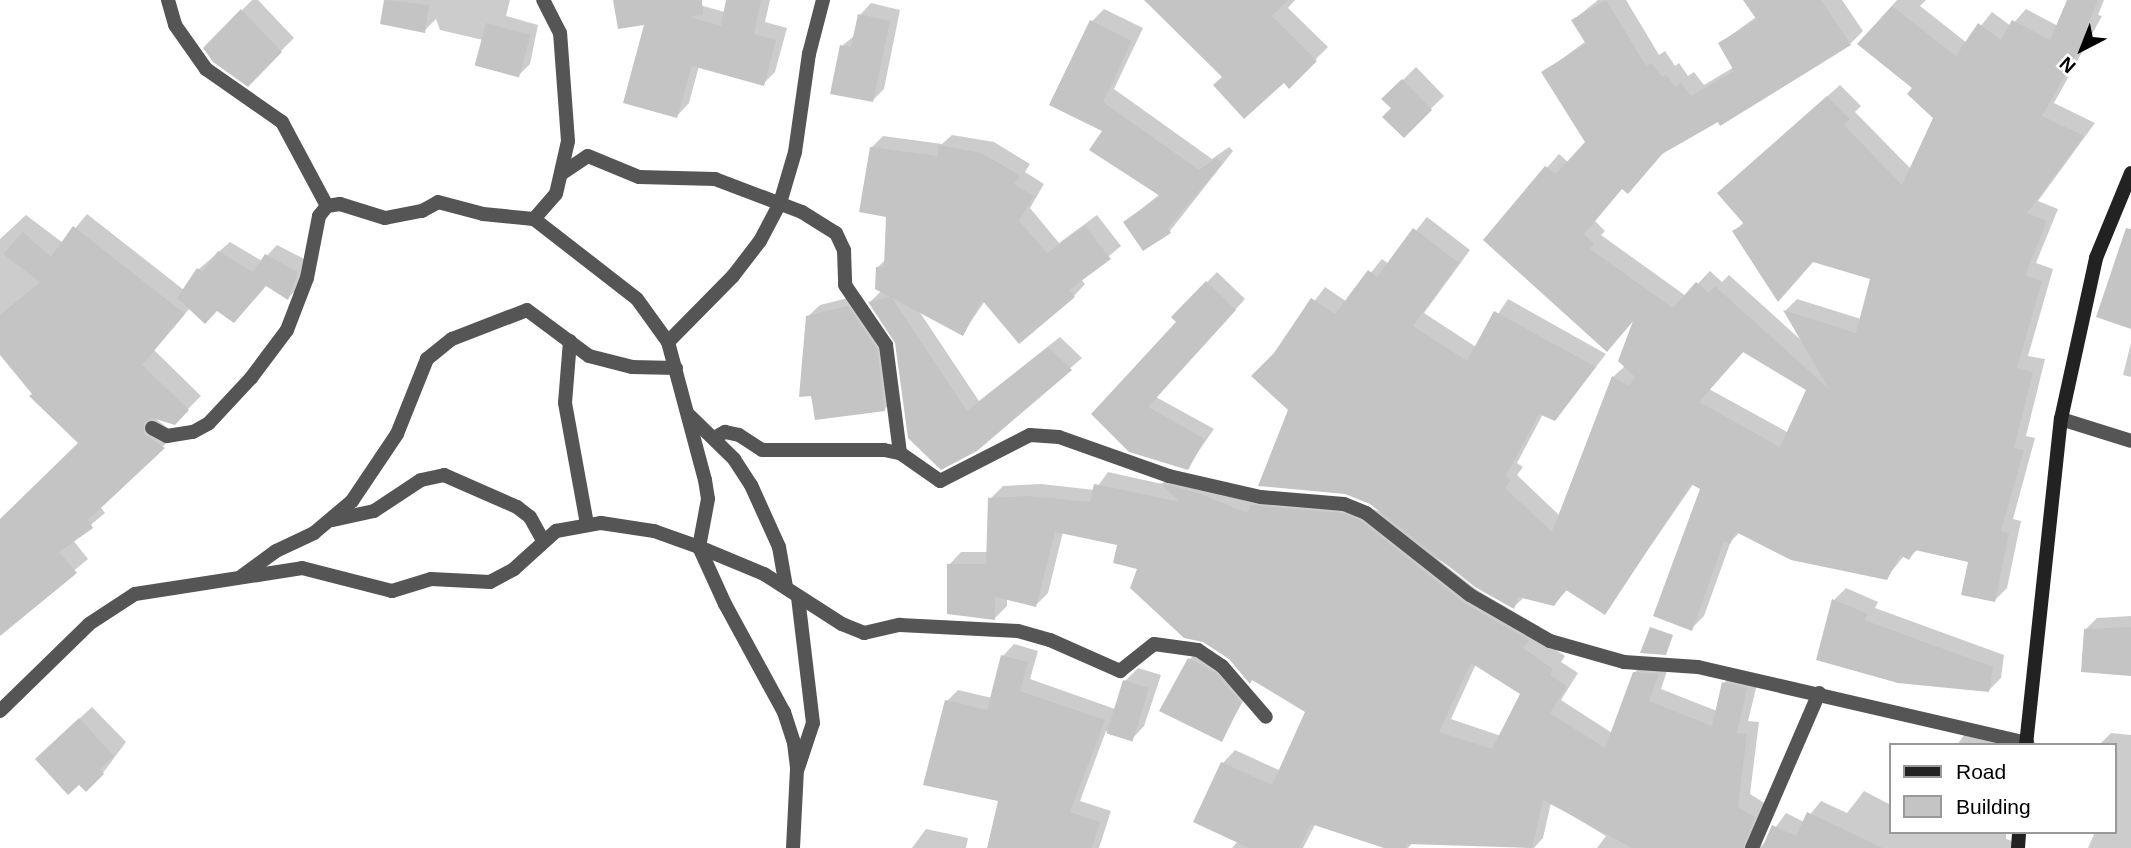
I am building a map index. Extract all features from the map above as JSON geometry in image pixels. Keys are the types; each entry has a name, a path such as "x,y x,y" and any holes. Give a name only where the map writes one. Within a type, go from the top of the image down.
{"main road":[{"path":"2026,743 2061,419 2096,258 2131,173"}],"street":[{"path":"169,0 175,24 206,69 282,122 327,206"},
{"path":"534,219 556,194 568,141 562,50 555,19 543,0"},
{"path":"668,341 733,276 760,241 780,203 795,152 809,54 823,0"},
{"path":"561,174 588,156 622,173 659,179 715,179 780,203 819,222 840,241 845,285 886,345 900,453"},
{"path":"152,428 167,436 193,432 209,423 251,377 287,330 307,278 319,216 327,206 340,204 385,218 422,211 438,202 534,219 637,299 668,341 690,416 708,499 699,547 725,604 784,712 797,769 793,848"},
{"path":"333,520 384,456 418,374 439,346 493,326 516,311 527,310 589,356 611,363 676,368"},
{"path":"570,341 565,403 587,524"},
{"path":"690,416 740,468 767,517 786,586"},
{"path":"2061,419 2131,441"},
{"path":"714,438 725,432 739,435 762,450 900,453 940,481 1030,435 1059,437 1169,476 1261,497 1343,504 1366,513 1470,595 1550,641 1624,662 1698,667 1819,693 2022,743"},
{"path":"241,577 276,551 333,520 374,511 421,481 444,475 517,507 530,517 542,539"},
{"path":"0,711 89,624 135,594 302,568 392,592 431,579 490,582 514,569 542,539 587,524 625,525 699,547 786,586 798,597 864,633 900,625 1018,631 1120,671 1154,644 1198,650 1228,672 1266,718"},
{"path":"797,769 813,723 798,597"},
{"path":"1752,848 1819,693"}],"building":[{"path":"384,0 429,5 425,33 380,24"},
{"path":"613,0 702,0 703,15 689,17 721,26 726,0 761,0 754,34 776,40 764,86 692,66 677,118 623,103 644,25 618,29"},
{"path":"1144,0 1288,0 1272,16 1317,61 1289,89 1284,83 1244,119 1213,85 1222,77"},
{"path":"1606,0 1646,66 1652,63 1662,77 1666,74 1675,87 1681,83 1691,96 1734,71 1718,43 1757,20 1743,0 1821,0 1851,45 1720,126 1718,122 1662,154 1628,194 1622,189 1584,234 1594,244 1590,249 1673,308 1696,282 1709,293 1715,286 1829,389 1783,310 1856,333 1870,279 1813,262 1778,302 1732,231 1744,224 1717,193 1827,96 1850,119 1844,125 1902,185 1933,118 1907,94 1912,88 1857,44 1892,6 1956,56 1978,23 2001,40 2012,20 2050,40 2067,0 2098,0 2087,27 2091,29 2042,116 2084,136 2027,213 2047,221 2025,275 2042,281 2017,368 2033,372 2014,448 2024,450 2001,531 2009,533 1995,602 1961,595 1968,562 1915,550 1909,560 1900,555 1887,580 1791,560 1736,532 1730,544 1724,541 1692,631 1653,616 1700,489 1691,484 1605,615 1566,590 1554,606 1518,597 1514,609 1475,587 1370,504 1345,494 1258,486 1288,410 1251,376 1274,353 1311,298 1335,314 1368,270 1377,277 1413,228 1459,263 1413,326 1467,361 1494,311 1596,367 1555,421 1539,414 1506,476 1511,480 1505,488 1552,532 1612,376 1629,386 1635,377 1618,361 1633,321 1607,352 1483,240 1545,166 1556,174 1585,142 1541,72 1586,44 1571,20","holes":["1743,352 1806,390 1780,447 1699,402"]},
{"path":"241,9 282,52 248,87 213,62 203,48"},
{"path":"858,14 890,21 873,102 830,94 840,45 851,47"},
{"path":"1090,20 1132,41 1103,102 1199,170 1217,158 1222,164 1168,228 1171,233 1143,251 1123,222 1160,196 1089,150 1102,131 1049,105"},
{"path":"486,23 530,35 519,77 475,66"},
{"path":"1402,79 1432,110 1404,138 1382,117 1391,108 1381,99"},
{"path":"938,145 982,153 1020,176 1014,184 1034,196 1019,221 1047,253 1085,226 1111,259 1069,290 1075,297 1019,344 982,300 963,336 892,298 967,411 1048,347 1072,370 977,451 941,470 908,438 895,343 868,302 890,297 875,289 876,267 884,267 886,217 859,212 870,147 938,156"},
{"path":"73,226 185,314 142,365 189,410 175,425 152,418 144,423 144,434 165,448 88,520 93,528 59,552 77,573 0,636 0,519 78,443 29,396 32,394 0,355 0,315 40,282 3,254 23,232 51,257"},
{"path":"2126,228 2131,229 2131,329 2096,317"},
{"path":"218,251 253,272 265,254 298,272 288,300 266,286 234,323 217,311 205,324 177,298 197,268 203,272"},
{"path":"1206,281 1236,310 1148,407 1205,439 1188,470 1129,452 1091,414 1176,322 1171,317"},
{"path":"848,306 877,349 885,411 815,420 811,396 799,397 806,316"},
{"path":"1160,483 1198,493 1247,513 1251,505 1342,513 1361,521 1464,603 1529,640 1523,648 1553,669 1550,675 1567,686 1550,713 1605,748 1633,672 1659,674 1649,701 1712,726 1722,682 1747,688 1737,733 1747,734 1738,807 1755,817 1743,848 1632,848 1543,800 1532,848 1407,844 1406,848 1384,848 1311,824 1299,848 1249,848 1193,822 1221,762 1272,785 1305,712 1252,680 1250,684 1229,659 1203,642 1184,638 1130,588 1137,569 1113,563 1117,545 1055,532 1036,607 995,597 995,620 947,614 947,564 986,564 988,498 1028,496 1090,502 1094,484 1180,502","holes":["1471,663 1520,694 1492,749 1439,732"]},
{"path":"1832,599 1868,614 1864,620 1993,667 1989,692 1898,683 1816,660"},
{"path":"1650,627 1673,635 1666,655 1640,653"},
{"path":"2131,627 2131,676 2081,672 2084,629"},
{"path":"1001,655 1028,662 1020,691 1105,720 1070,812 1100,822 1092,848 987,848 998,801 923,785 945,700 987,710"},
{"path":"1188,658 1216,673 1241,703 1222,742 1159,711"},
{"path":"1123,680 1149,688 1132,741 1107,734"},
{"path":"79,718 114,756 100,769 104,774 86,792 79,785 68,795 35,759"},
{"path":"1807,812 1883,848 1762,848 1772,825 1796,836"}]}
